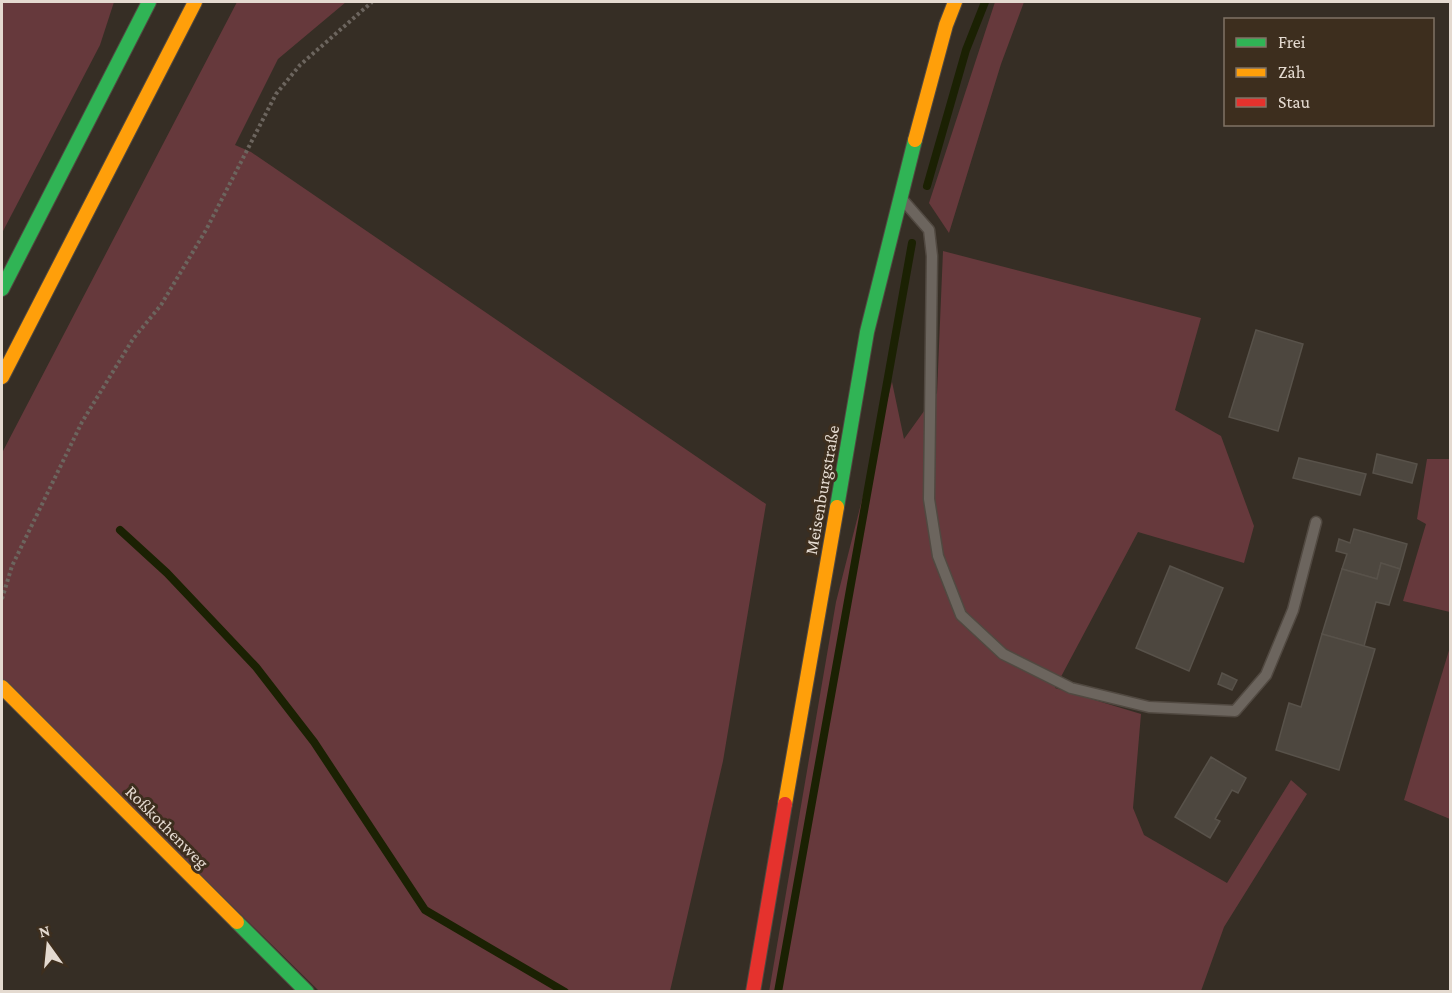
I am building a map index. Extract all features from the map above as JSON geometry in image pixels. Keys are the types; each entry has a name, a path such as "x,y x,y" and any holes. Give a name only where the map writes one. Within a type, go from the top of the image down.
{"main road":[{"path":"2,289 149,2"},
{"path":"2,377 195,2"},
{"name":"Meisenburgstraße","path":"753,992 867,332 899,196 946,25 955,2"},
{"name":"Roßkothenweg","path":"2,687 307,992"}],"lane":[{"path":"899,196 929,230 932,256 929,499 938,556 961,615 1003,654 1071,688 1094,694 1149,707 1235,711 1266,675 1293,610 1316,522"}],"path":[{"path":"2,599 12,566 82,422 112,371 161,305 200,239 276,94 300,65 372,2"}],"shaded area":[{"path":"2,2 114,2 100,45 2,233"},
{"path":"237,2 346,2 278,59 235,145 251,152 766,504 723,761 670,991 319,991 2,680 2,453"},
{"path":"995,2 1024,2 1001,64 949,233 929,203"},
{"path":"943,251 1201,318 1175,410 1221,436 1254,526 1244,563 1138,532 1055,688 1141,714 1133,808 1144,835 1227,883 1291,780 1307,794 1224,927 1201,991 769,992 836,602 892,382 904,439 937,393"},
{"path":"1427,459 1450,459 1450,612 1403,601 1426,524 1417,519"},
{"path":"1450,647 1450,819 1404,800"}],"building":[{"path":"1256,330 1303,344 1278,431 1229,417"},
{"path":"1377,454 1417,464 1412,483 1373,473"},
{"path":"1299,458 1366,474 1360,495 1293,478"},
{"path":"1354,529 1407,544 1400,569 1381,563 1377,579 1342,569 1347,554 1336,551 1339,539 1350,543"},
{"path":"1381,563 1400,569 1389,605 1376,602 1364,646 1322,634 1342,569 1377,579"},
{"path":"1170,566 1223,588 1189,671 1136,648"},
{"path":"1322,634 1375,649 1339,770 1276,750 1289,703 1301,707"},
{"path":"1222,673 1237,680 1232,690 1218,684"},
{"path":"1211,757 1246,778 1238,793 1232,790 1215,819 1220,821 1210,838 1175,817"}],"waterway":[{"path":"927,186 966,50 985,2"},
{"path":"778,992 912,243"},
{"path":"120,530 167,573 256,667 314,742 425,910 565,992"}],"traffic: fast":[{"path":"2,289 149,2"},
{"path":"837,507 867,332 915,140"},
{"path":"237,922 307,992"}],"traffic: slow":[{"path":"2,377 195,2"},
{"path":"915,140 946,25 955,2"},
{"path":"785,804 837,507"},
{"path":"2,687 237,922"}],"traffic: jam":[{"path":"753,992 785,804"}]}
